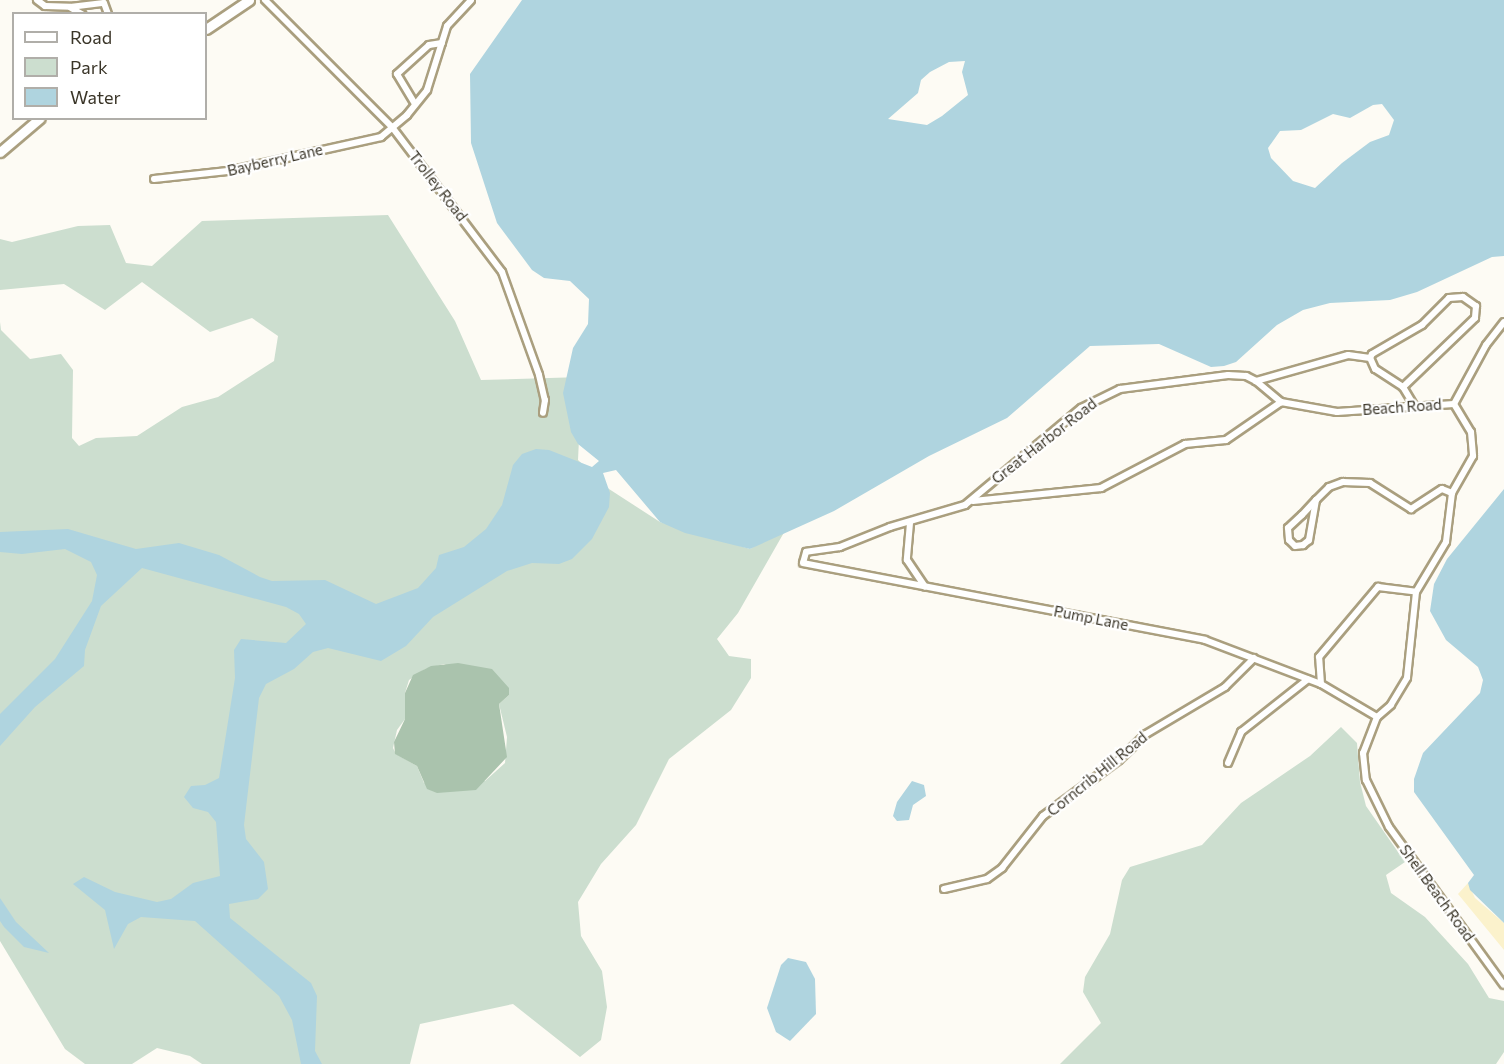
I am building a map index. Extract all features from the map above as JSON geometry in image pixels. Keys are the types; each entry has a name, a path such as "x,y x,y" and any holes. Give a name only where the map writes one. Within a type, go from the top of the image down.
{"street":[{"path":"37,0 45,6 70,7 104,3 107,12"},
{"path":"207,28 249,0"},
{"name":"Trolley Road","path":"265,0 392,127 502,272 539,375 545,400 543,413"},
{"name":"Bayberry Lane","path":"154,179 228,171 381,137 416,104 430,83 441,43 452,19 471,0"},
{"path":"70,7 79,12"},
{"path":"416,104 397,74 429,45 441,43"},
{"path":"0,152 38,120"},
{"path":"1403,387 1475,318 1472,302 1449,298 1422,325 1370,358 1375,369 1403,387 1414,405"},
{"path":"1454,404 1486,345 1504,322"},
{"name":"Great Harbor Road","path":"806,552 840,547 890,527 910,523 971,501 1099,397 1120,389 1205,377 1246,376 1256,381 1348,355 1370,358"},
{"path":"971,501 1101,488 1185,444 1226,440 1281,402 1256,381"},
{"name":"Beach Road","path":"1281,402 1337,412 1454,404 1473,441 1473,456 1452,493 1446,542 1416,592 1407,678 1391,705 1377,717 1363,753 1372,799"},
{"path":"1316,500 1309,540 1303,545 1294,546 1289,540 1288,528 1316,500 1329,487 1357,481 1380,487 1411,509 1442,489 1452,493"},
{"path":"910,523 907,560 925,587"},
{"name":"Pump Lane","path":"806,552 802,563 1205,640 1321,684 1377,717"},
{"path":"1321,684 1319,663 1323,650 1378,587 1416,592"},
{"name":"Corncrib Hill Road","path":"944,889 987,879 1002,868 1043,816 1119,760 1146,734 1225,687 1254,658"},
{"path":"1228,763 1241,732 1308,679"},
{"name":"Shell Beach Road","path":"1372,799 1504,985"}],"green space":[{"path":"388,215 455,321 481,380 582,377 578,460 609,489 660,522 750,549 786,529 738,613 717,639 729,656 751,659 751,678 731,710 669,759 636,825 601,864 578,902 581,936 602,971 607,1007 601,1040 580,1057 513,1004 420,1024 410,1064 202,1064 190,1056 157,1048 132,1064 85,1064 65,1049 0,941 0,322 1,330 30,359 61,354 73,370 72,438 79,446 96,438 137,436 182,407 218,397 274,361 278,336 252,318 210,332 142,282 105,310 64,284 0,290 0,239 12,242 78,226 110,225 126,263 152,266 202,221","holes":["444,664 509,695 499,704 507,737 505,763 485,781 424,783 417,766 396,754 393,748 397,730 405,719 405,693 409,680 425,669"]},
{"path":"458,663 492,669 509,688 509,695 499,704 507,757 476,790 437,793 427,789 417,766 395,754 394,742 405,719 405,693 413,675 431,666"},
{"path":"1341,727 1357,743 1360,782 1366,806 1405,862 1386,875 1391,893 1425,917 1468,964 1489,998 1504,1001 1504,1052 1496,1064 1060,1064 1101,1023 1083,992 1085,977 1110,934 1122,880 1130,867 1202,845 1241,803 1310,756"}],"sand":[{"path":"1468,883 1475,898 1504,923 1504,950 1458,894"}],"water":[{"path":"522,0 1504,0 1504,256 1492,257 1417,292 1390,300 1330,303 1303,310 1277,325 1236,362 1224,366 1211,367 1159,344 1090,346 1007,418 929,456 834,511 750,549 685,533 660,522 616,470 603,473 610,493 609,507 592,539 572,559 559,564 532,563 507,571 433,617 406,646 381,661 328,648 313,652 294,669 266,684 259,698 244,825 246,839 264,862 268,889 258,899 229,904 230,918 311,983 317,996 315,1051 322,1064 301,1064 292,1020 279,996 195,921 141,917 128,924 114,949 105,910 73,884 84,877 115,892 157,902 171,899 193,883 220,876 216,822 208,812 193,808 184,797 191,786 205,785 219,778 235,678 234,650 241,639 286,643 306,624 299,614 286,607 142,568 101,606 85,650 84,666 35,707 0,746 0,714 55,659 92,601 97,575 91,562 65,549 22,554 0,552 0,532 68,529 136,549 179,543 219,555 272,581 325,580 376,604 418,588 436,568 439,555 464,547 486,529 502,505 513,465 522,454 536,449 549,450 592,467 599,461 578,444 571,432 563,393 573,348 588,324 589,299 570,281 544,278 532,270 497,223 471,143 470,74","holes":["965,61 962,72 968,95 942,116 927,125 888,119 918,93 921,80 930,72 949,62","1382,104 1394,120 1389,135 1370,142 1342,163 1315,188 1293,181 1271,158 1268,148 1280,131 1301,130 1333,114 1350,118 1373,105"]},
{"path":"1504,489 1504,923 1470,890 1468,883 1474,875 1414,792 1414,779 1423,753 1480,693 1483,680 1478,667 1446,640 1430,611 1434,584 1447,559"},
{"path":"912,781 924,785 926,796 913,805 909,820 897,821 893,816 897,802"},
{"path":"0,898 16,922 49,953 24,947 4,927 0,921"},
{"path":"788,958 806,962 815,979 816,1014 790,1041 776,1032 767,1008 781,965"}]}
